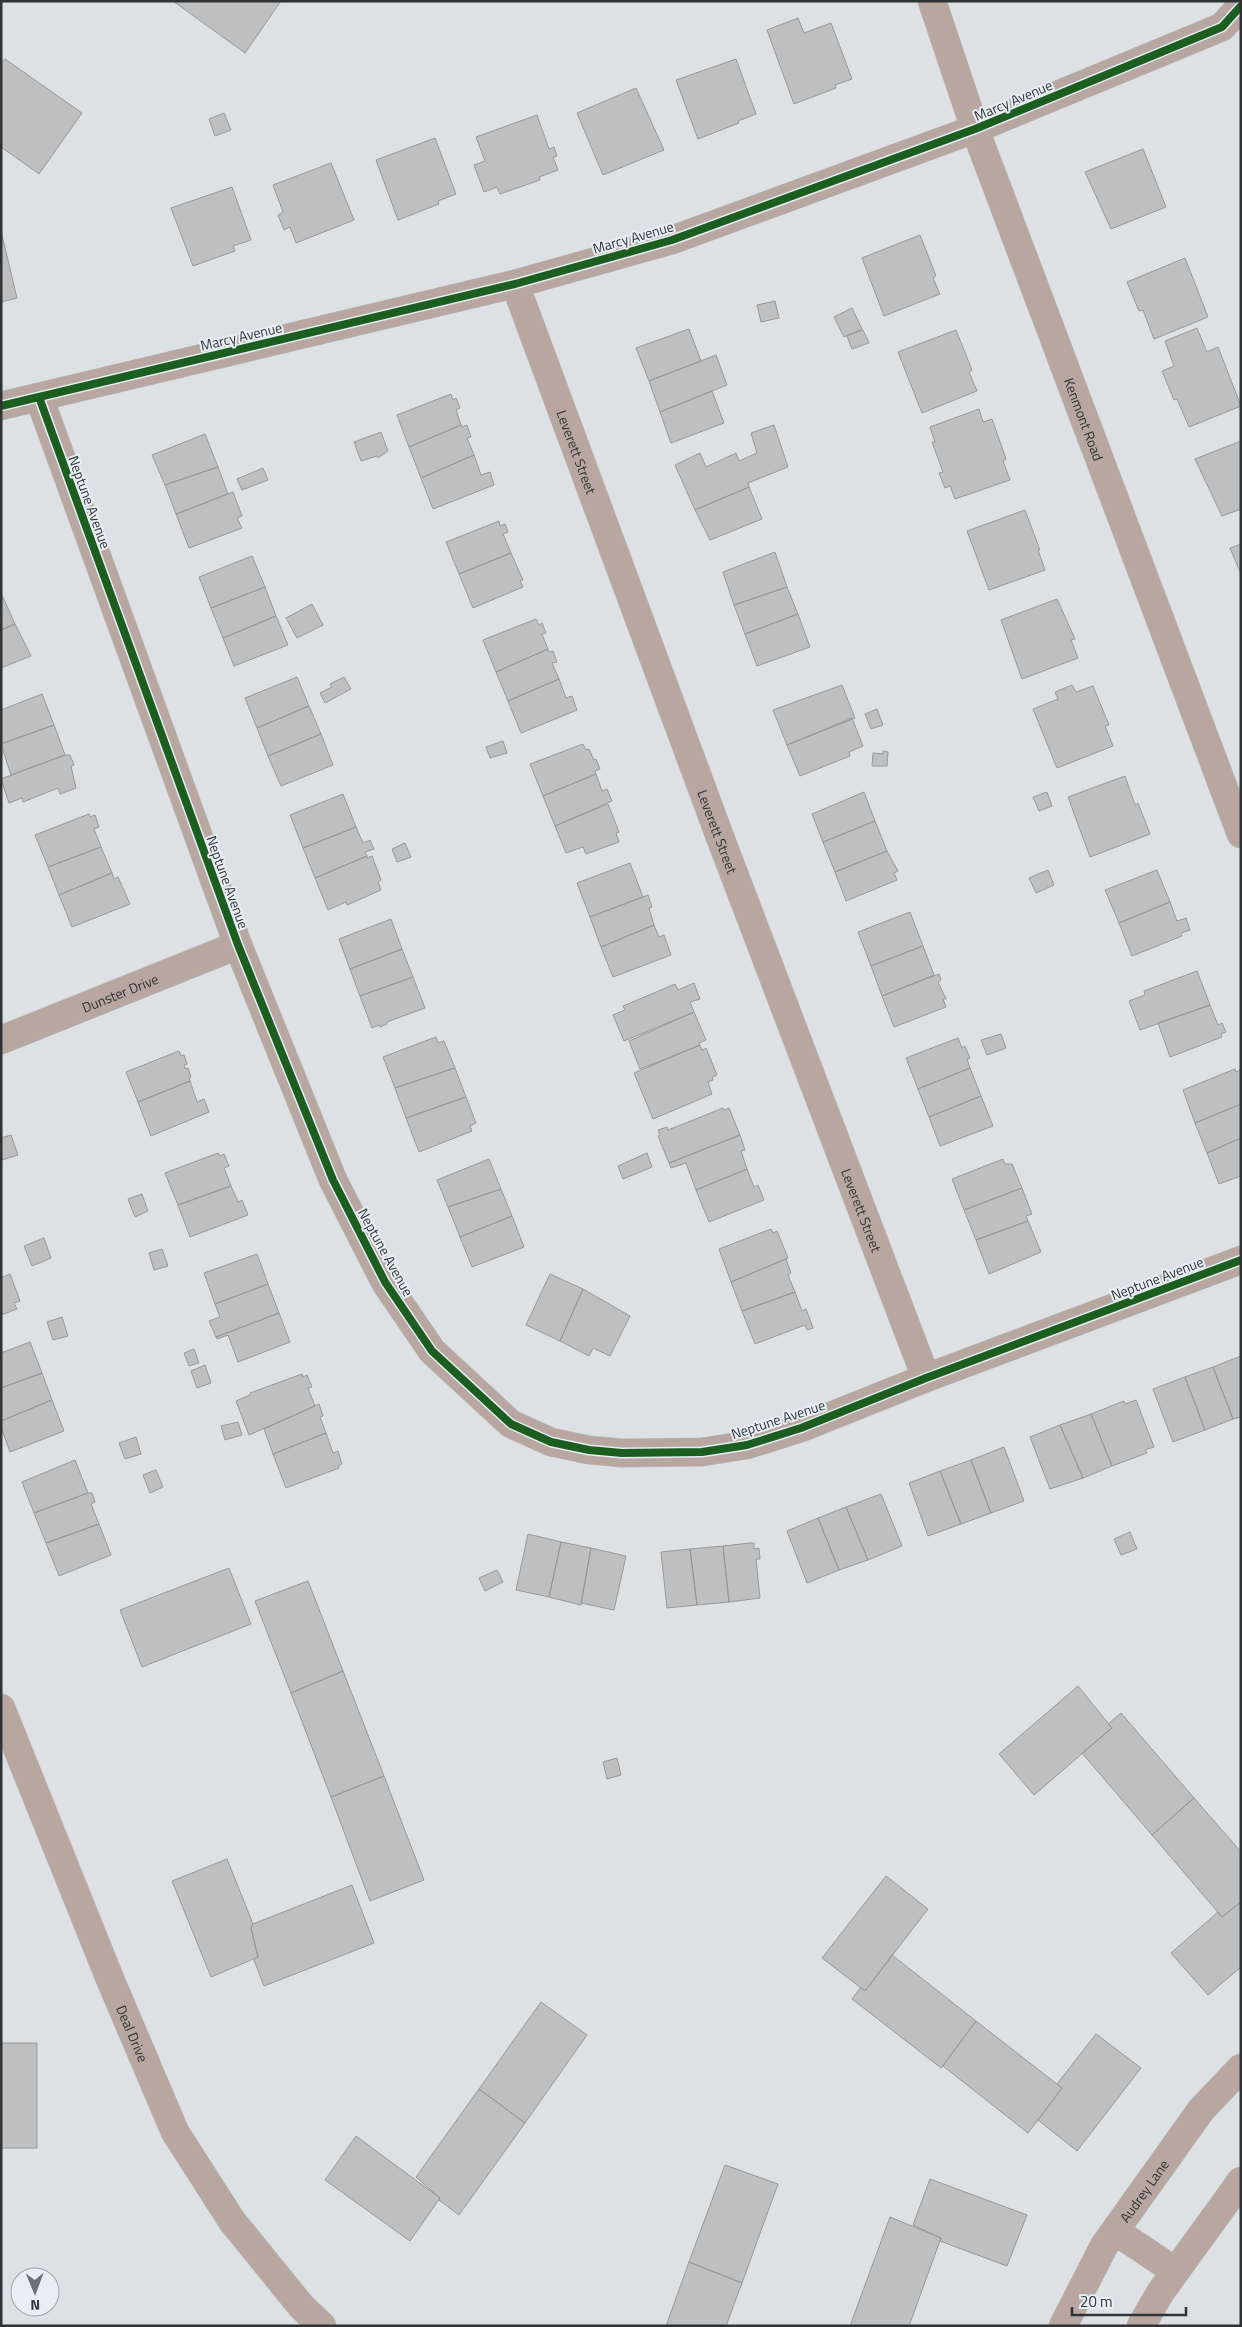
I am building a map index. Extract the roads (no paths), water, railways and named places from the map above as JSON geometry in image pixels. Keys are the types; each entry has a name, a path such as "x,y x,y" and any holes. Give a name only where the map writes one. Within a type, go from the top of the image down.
{"street":[{"name":"Kenmont Road","path":"932,1 975,129 1241,834"},
{"name":"Marcy Avenue","path":"1,406 515,284 672,240 975,129 1222,27 1241,6"},
{"name":"Leverett Street","path":"515,284 723,846 926,1378"},
{"name":"Neptune Avenue","path":"39,398 238,945 333,1180 385,1282 432,1351 511,1424 551,1442 589,1450 622,1454 702,1452 747,1445 801,1428 926,1378 1241,1260"},
{"name":"Dunster Drive","path":"1,1040 238,945"},
{"name":"Deal Drive","path":"1,1708 110,1979 175,2132 232,2221 301,2306 322,2326"},
{"name":"Audrey Lane","path":"1063,2326 1104,2246 1202,2110 1241,2068"},
{"path":"1141,2326 1175,2272 1241,2181"},
{"path":"1115,2231 1175,2272"}]}
